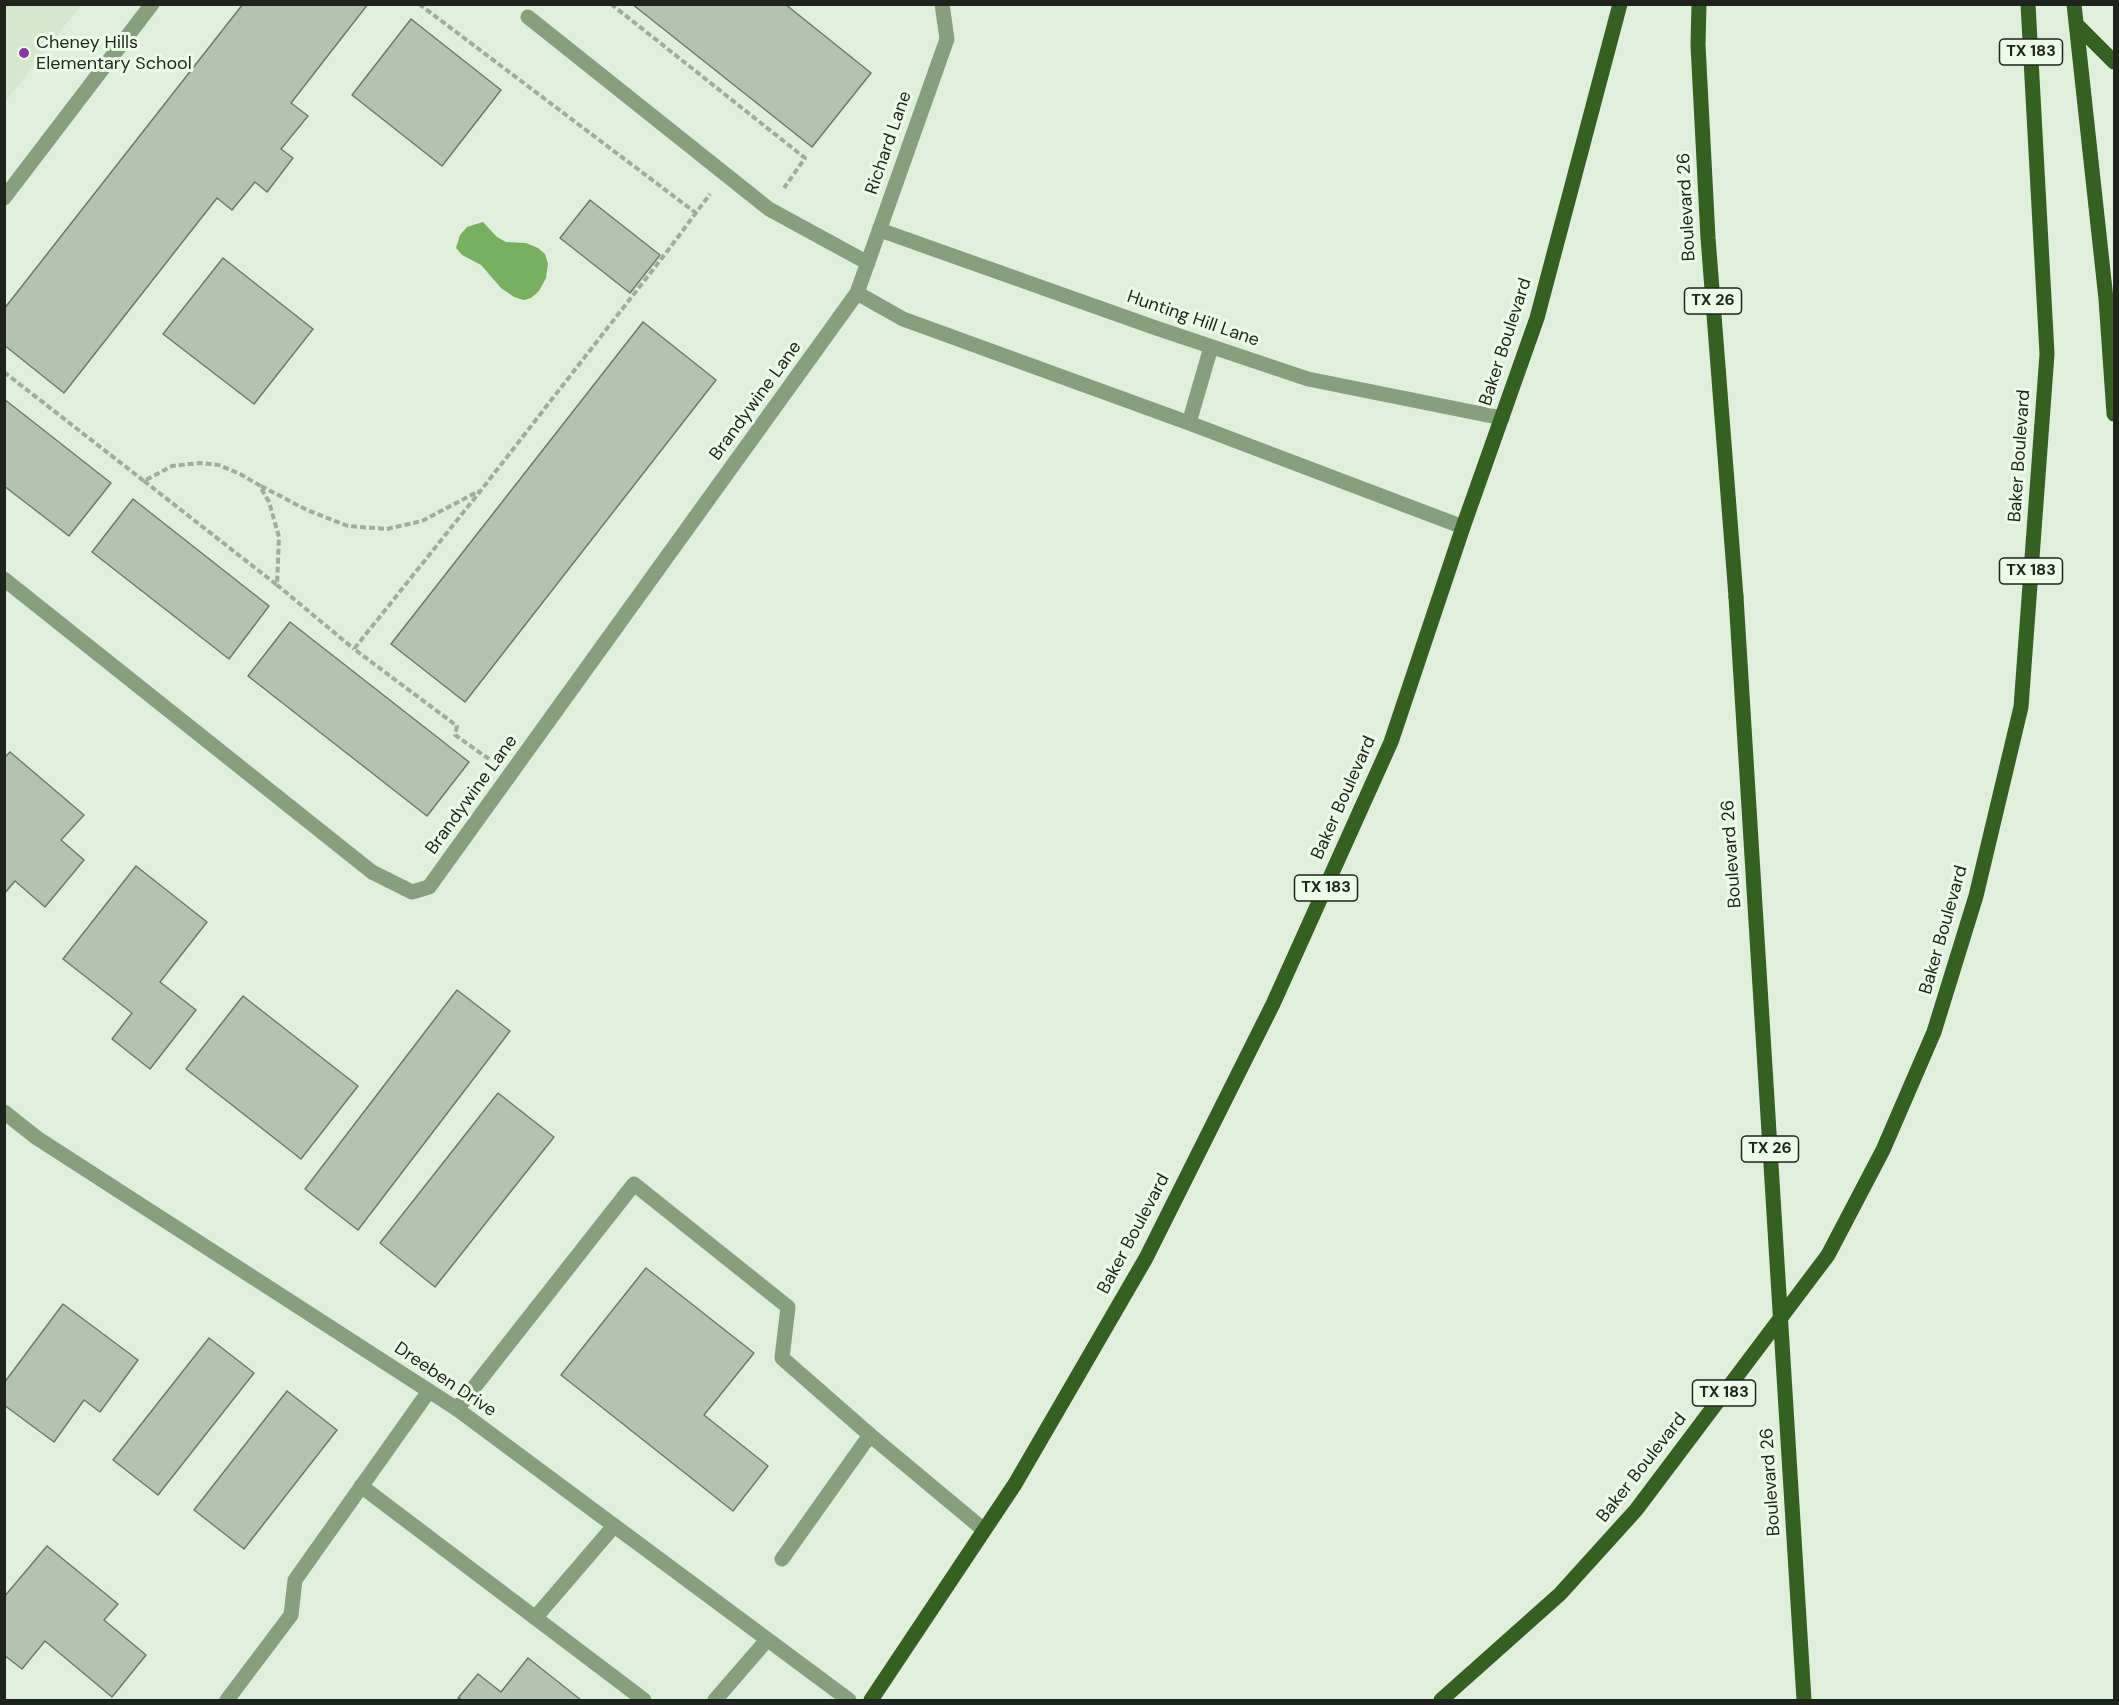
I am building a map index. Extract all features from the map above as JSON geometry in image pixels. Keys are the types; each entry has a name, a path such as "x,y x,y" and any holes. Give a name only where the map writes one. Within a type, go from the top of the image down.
{"main road":[{"name":"Baker Boulevard","path":"871,1701 1015,1484 1146,1258 1273,1004 1391,742 1463,527 1538,318 1620,4"},
{"name":"Boulevard 26","path":"1699,4 1698,45 1708,238 1736,597 1804,1701"},
{"name":"Baker Boulevard","path":"1441,1701 1560,1594 1636,1510 1828,1255 1883,1150 1934,1032 1976,896 2021,707 2047,354 2028,4"},
{"path":"2074,4 2106,299 2115,414"},
{"path":"2077,25 2115,62"}],"street":[{"path":"4,198 152,4"},
{"name":"Richard Lane","path":"857,293 947,39 942,4"},
{"path":"528,17 769,209 868,263"},
{"name":"Hunting Hill Lane","path":"880,230 1308,379 1502,418"},
{"path":"857,293 903,319 1189,423 1463,527"},
{"name":"Brandywine Lane","path":"4,579 372,873 412,892 429,887 857,293"},
{"path":"1189,423 1211,346"},
{"name":"Dreeben Drive","path":"4,1112 37,1138 457,1409 849,1701"},
{"path":"457,1409 634,1184 788,1307 782,1358 984,1530"},
{"path":"227,1701 291,1615 295,1580 429,1391"},
{"path":"782,1559 870,1435"},
{"path":"361,1486 644,1701"},
{"path":"535,1618 614,1526"},
{"path":"715,1701 767,1640"}],"path":[{"path":"419,4 696,213"},
{"path":"611,4 805,158 769,209"},
{"path":"354,649 482,489 725,174"},
{"path":"4,372 277,585 354,649 457,726 455,735 511,774"},
{"path":"144,481 172,466 200,462 219,465 307,510 348,526 387,529 422,521 482,489"},
{"path":"259,485 269,502 279,537 277,585"}],"shaded area":[{"name":"Cheney Hills Elementary School","path":"4,5 81,5 5,102"},
{"path":"483,222 497,237 506,242 526,243 545,254 548,264 546,278 539,291 531,298 524,300 514,297 501,288 481,265 462,255 456,248 460,235 467,227"}],"building":[{"path":"243,4 368,4 291,103 308,116 281,149 293,158 267,192 255,182 232,210 217,198 64,393 4,345 4,309"},
{"path":"632,4 785,4 871,73 812,147"},
{"path":"411,19 501,90 442,166 352,95"},
{"path":"590,200 660,255 630,293 560,238"},
{"path":"223,258 313,329 254,404 163,334"},
{"path":"643,322 716,380 465,702 391,644"},
{"path":"4,399 111,483 69,536 4,486"},
{"path":"133,499 269,606 229,659 92,552"},
{"path":"290,622 469,762 427,816 248,676"},
{"path":"10,752 84,815 61,840 84,860 45,907 15,881 4,894 4,758"},
{"path":"136,866 207,922 160,982 196,1010 150,1069 112,1039 132,1013 63,959"},
{"path":"457,990 510,1031 358,1230 305,1189"},
{"path":"243,996 358,1086 301,1159 186,1069"},
{"path":"498,1093 554,1137 435,1287 380,1243"},
{"path":"646,1268 754,1353 704,1415 768,1466 733,1511 561,1375"},
{"path":"63,1304 138,1360 100,1412 84,1400 54,1442 4,1405 4,1383"},
{"path":"209,1338 254,1373 158,1495 113,1460"},
{"path":"287,1391 337,1430 244,1549 194,1510"},
{"path":"47,1546 118,1604 104,1620 146,1655 112,1697 45,1641 22,1669 4,1655 4,1597"},
{"path":"528,1658 581,1700 462,1700 458,1698 478,1674 501,1692"}],"place":[{"name":"Cheney Hills Elementary School","path":"24,53"}]}
